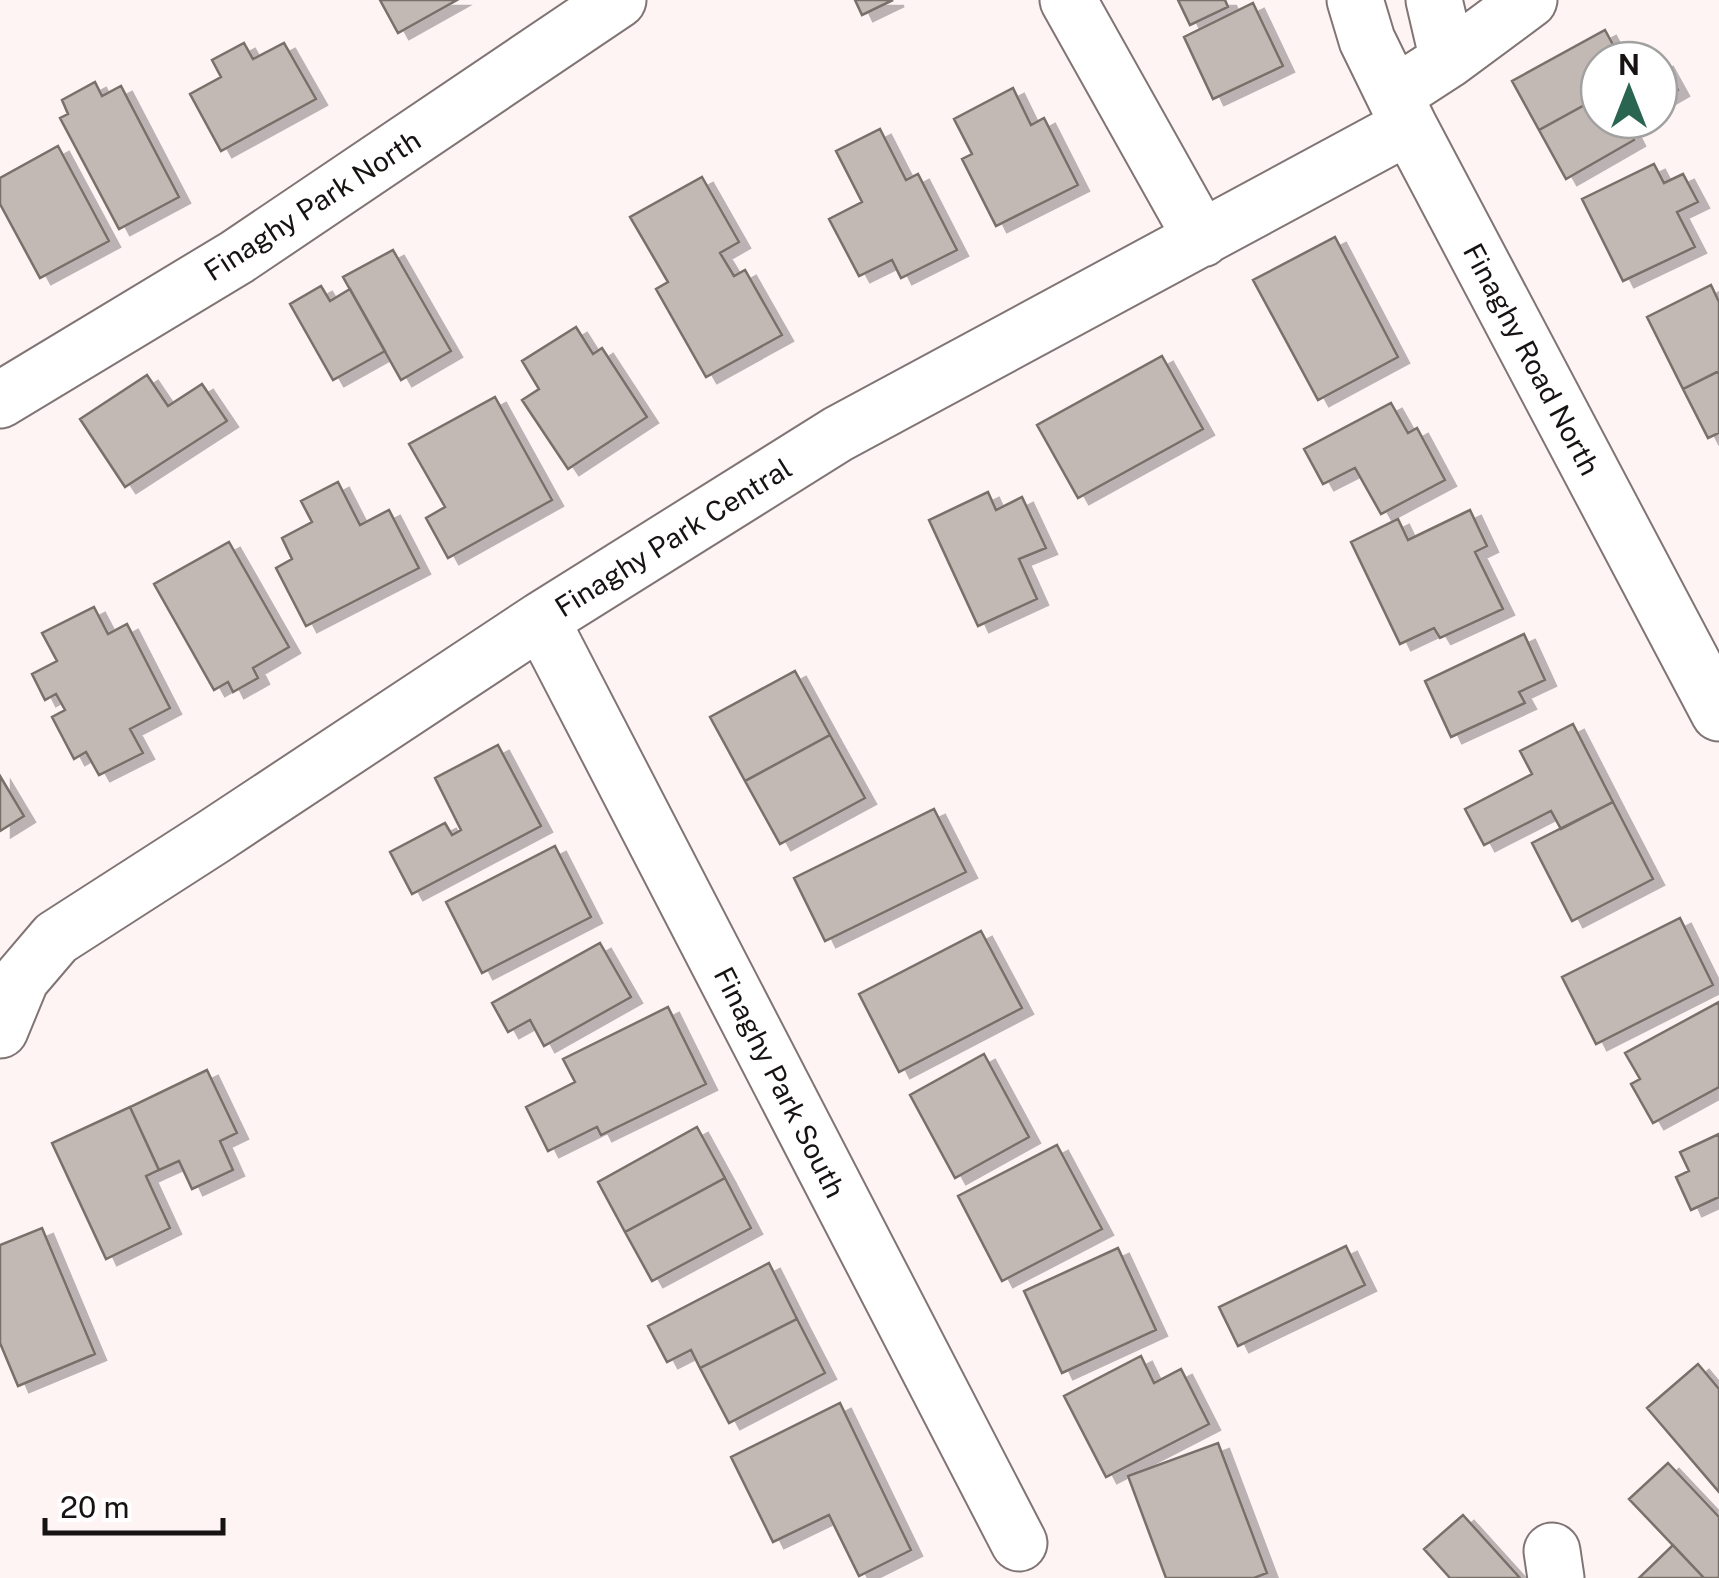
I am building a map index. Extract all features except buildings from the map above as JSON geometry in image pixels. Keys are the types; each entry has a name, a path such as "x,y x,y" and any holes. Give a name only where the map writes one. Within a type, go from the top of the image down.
{"street":[{"name":"Finaghy Park North","path":"0,400 238,257 618,0"},
{"path":"1068,0 1202,239"},
{"name":"Finaghy Road North","path":"1355,0 1368,40 1402,110 1719,712"},
{"path":"1434,0 1448,60"},
{"name":"Finaghy Park Central","path":"0,1030 22,980 56,938 540,620 838,434 1202,239 1402,110 1448,60 1530,0"},
{"name":"Finaghy Park South","path":"540,620 1019,1544"}]}
